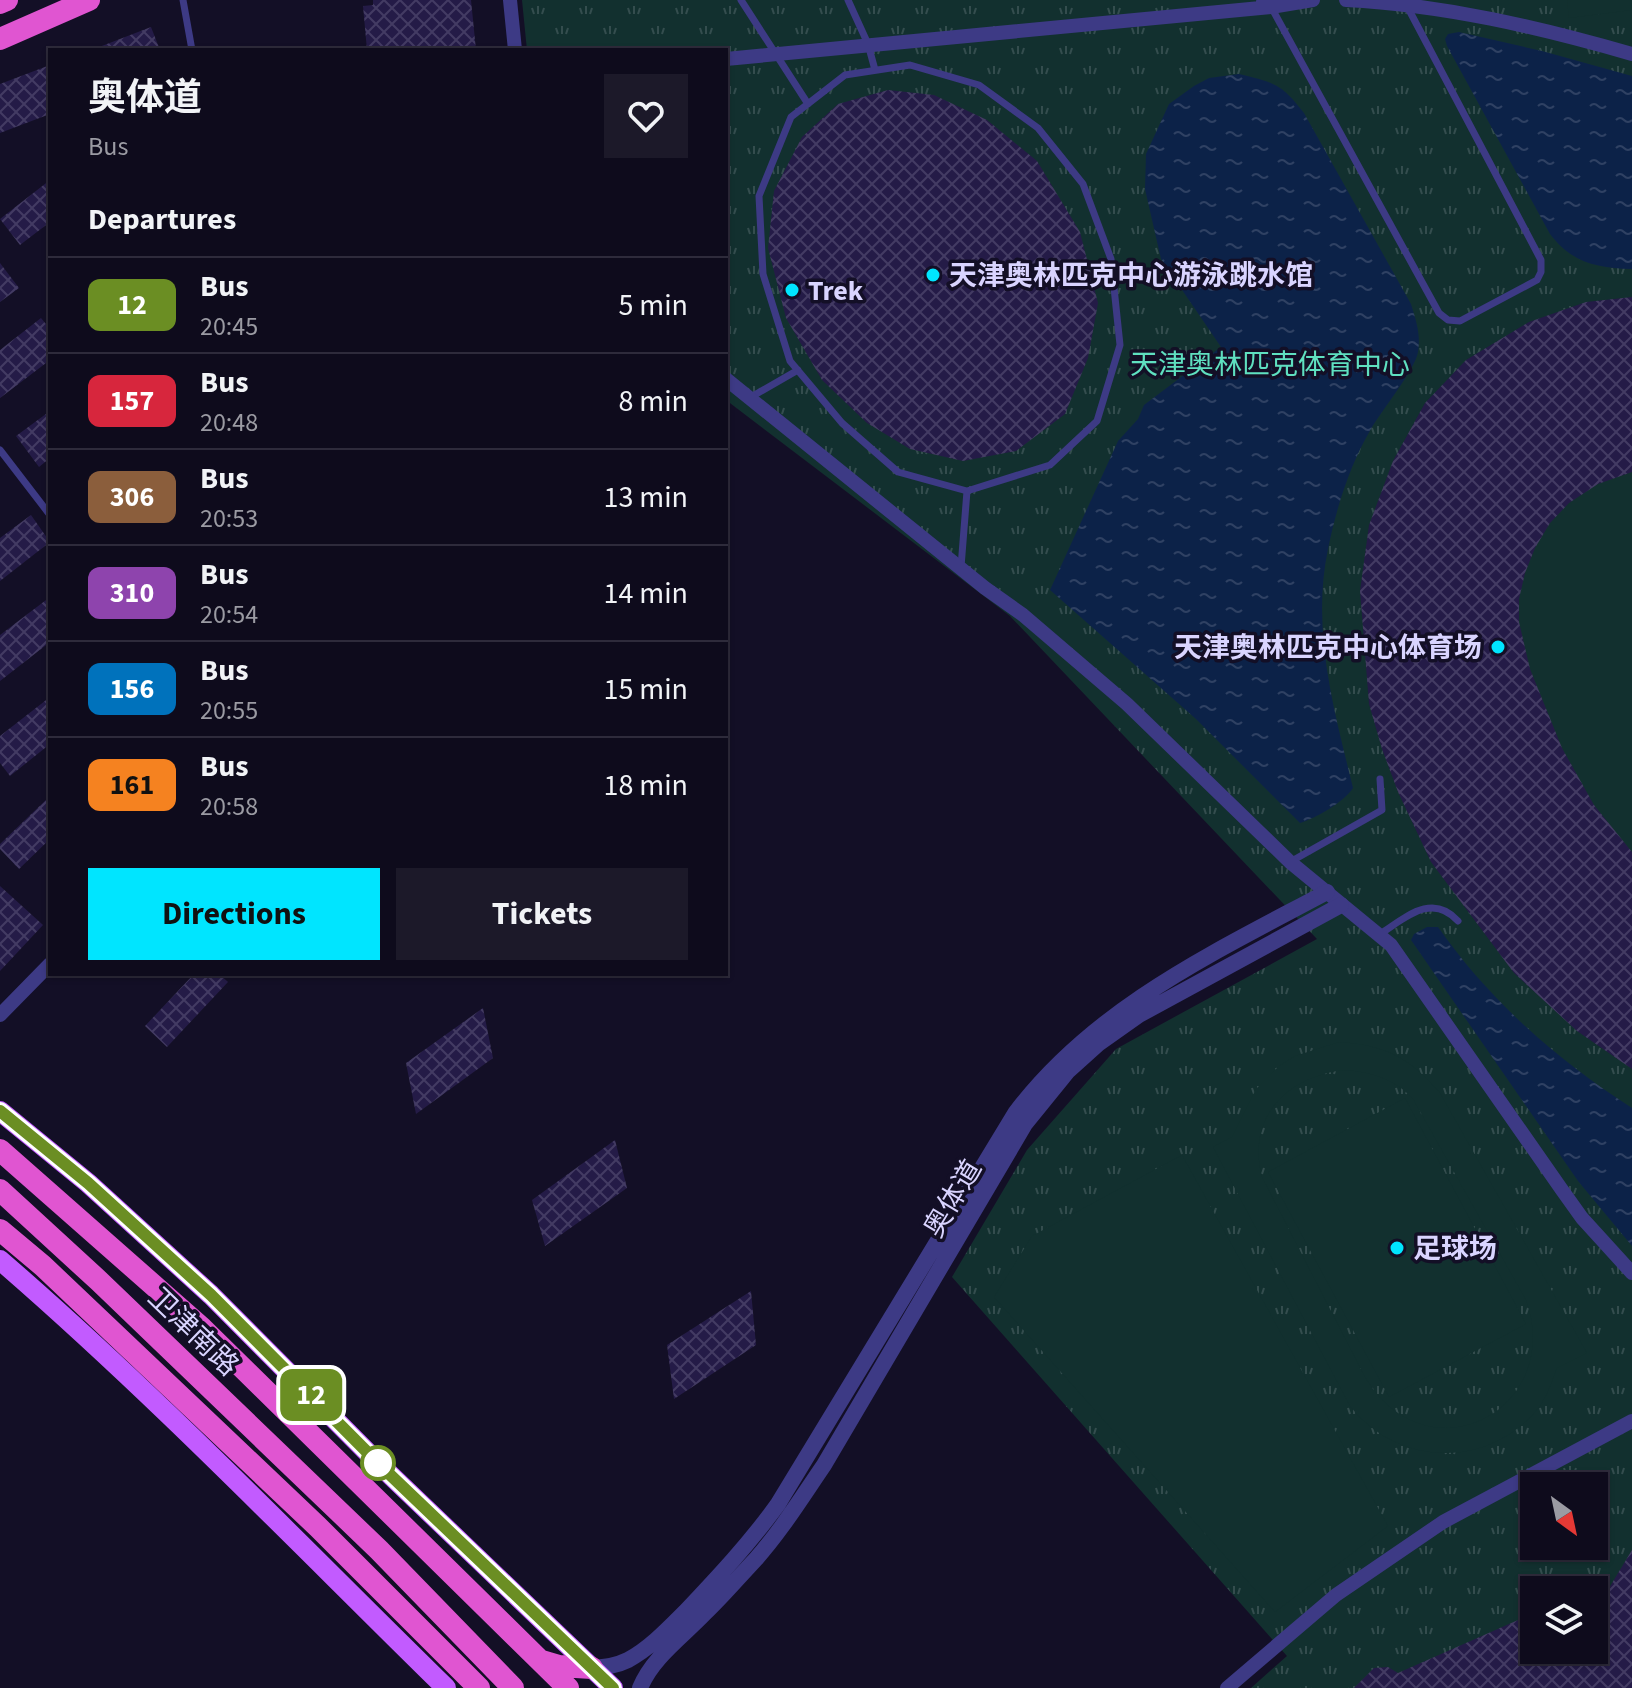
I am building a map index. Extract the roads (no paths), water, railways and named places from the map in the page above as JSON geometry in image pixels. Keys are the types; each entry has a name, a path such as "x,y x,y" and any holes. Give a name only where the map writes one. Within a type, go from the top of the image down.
{"highway":[{"path":"0,3 7,0"},
{"path":"0,39 89,0"},
{"name":"卫津南路","path":"4,1153 202,1328 568,1688"},
{"name":"卫津南路","path":"0,1190 379,1550 513,1688"},
{"path":"0,1230 43,1266 318,1527 479,1688"},
{"path":"540,1660 559,1666 592,1668"}],"main road":[{"path":"0,1111 88,1183 211,1295 394,1479 613,1688"},
{"path":"0,1260 85,1333 446,1688"}],"street":[{"path":"510,0 515,48"},
{"path":"728,59 1266,2 1313,0"},
{"path":"1346,0 1403,3 1468,13 1632,54"},
{"path":"728,381 961,569 1023,615 1127,704 1290,862 1380,934 1436,1006 1582,1218 1632,1273"},
{"path":"592,1668 619,1663 646,1647 669,1628 754,1537 778,1504 1016,1112 1051,1069 1085,1037 1186,967 1327,892"},
{"name":"奥体道","path":"640,1688 656,1661 757,1558 791,1513 824,1465 1025,1124 1068,1071 1098,1044 1139,1015 1341,905"},
{"path":"0,1015 48,966"},
{"path":"1227,1688 1336,1595 1431,1530 1632,1421"}],"lane":[{"path":"183,0 192,48"},
{"path":"741,0 808,104"},
{"path":"848,0 868,44 875,70"},
{"path":"1266,2 1439,313 1448,320 1460,321 1537,280 1541,260 1404,0"},
{"path":"910,65 979,85 1038,128 1083,184 1111,259 1120,345 1097,421 1050,465 967,491 898,472 842,423 790,361 763,274 759,196 791,117 808,104 845,75 910,65"},
{"path":"750,398 798,370"},
{"path":"0,450 48,512"},
{"path":"961,569 967,491"},
{"path":"1290,862 1382,810 1380,779"},
{"path":"1380,934 1419,910 1434,907 1448,909 1458,921"}],"water":[{"path":"1459,32 1632,76 1632,269 1596,265 1576,258 1550,234 1447,46 1445,39 1448,34"},
{"path":"1239,74 1276,86 1304,113 1411,304 1419,346 1416,360 1371,429 1350,472 1335,518 1323,579 1323,640 1327,670 1353,788 1329,809 1300,823 1196,719 1050,590 1118,441 1138,419 1144,405 1221,347 1161,259 1145,189 1146,154 1169,104 1209,78"},
{"path":"1427,927 1438,927 1480,980 1526,1027 1577,1070 1632,1108 1632,1246 1578,1181 1411,940 1414,934"}],"place":[{"name":"天津奥林匹克中心游泳跳水馆","path":"933,275"},
{"name":"Trek","path":"792,290"},
{"name":"天津奥林匹克中心体育场","path":"1498,647"},
{"name":"足球场","path":"1397,1248"}],"park label":[{"name":"天津奥林匹克体育中心","path":"1270,364"}]}
